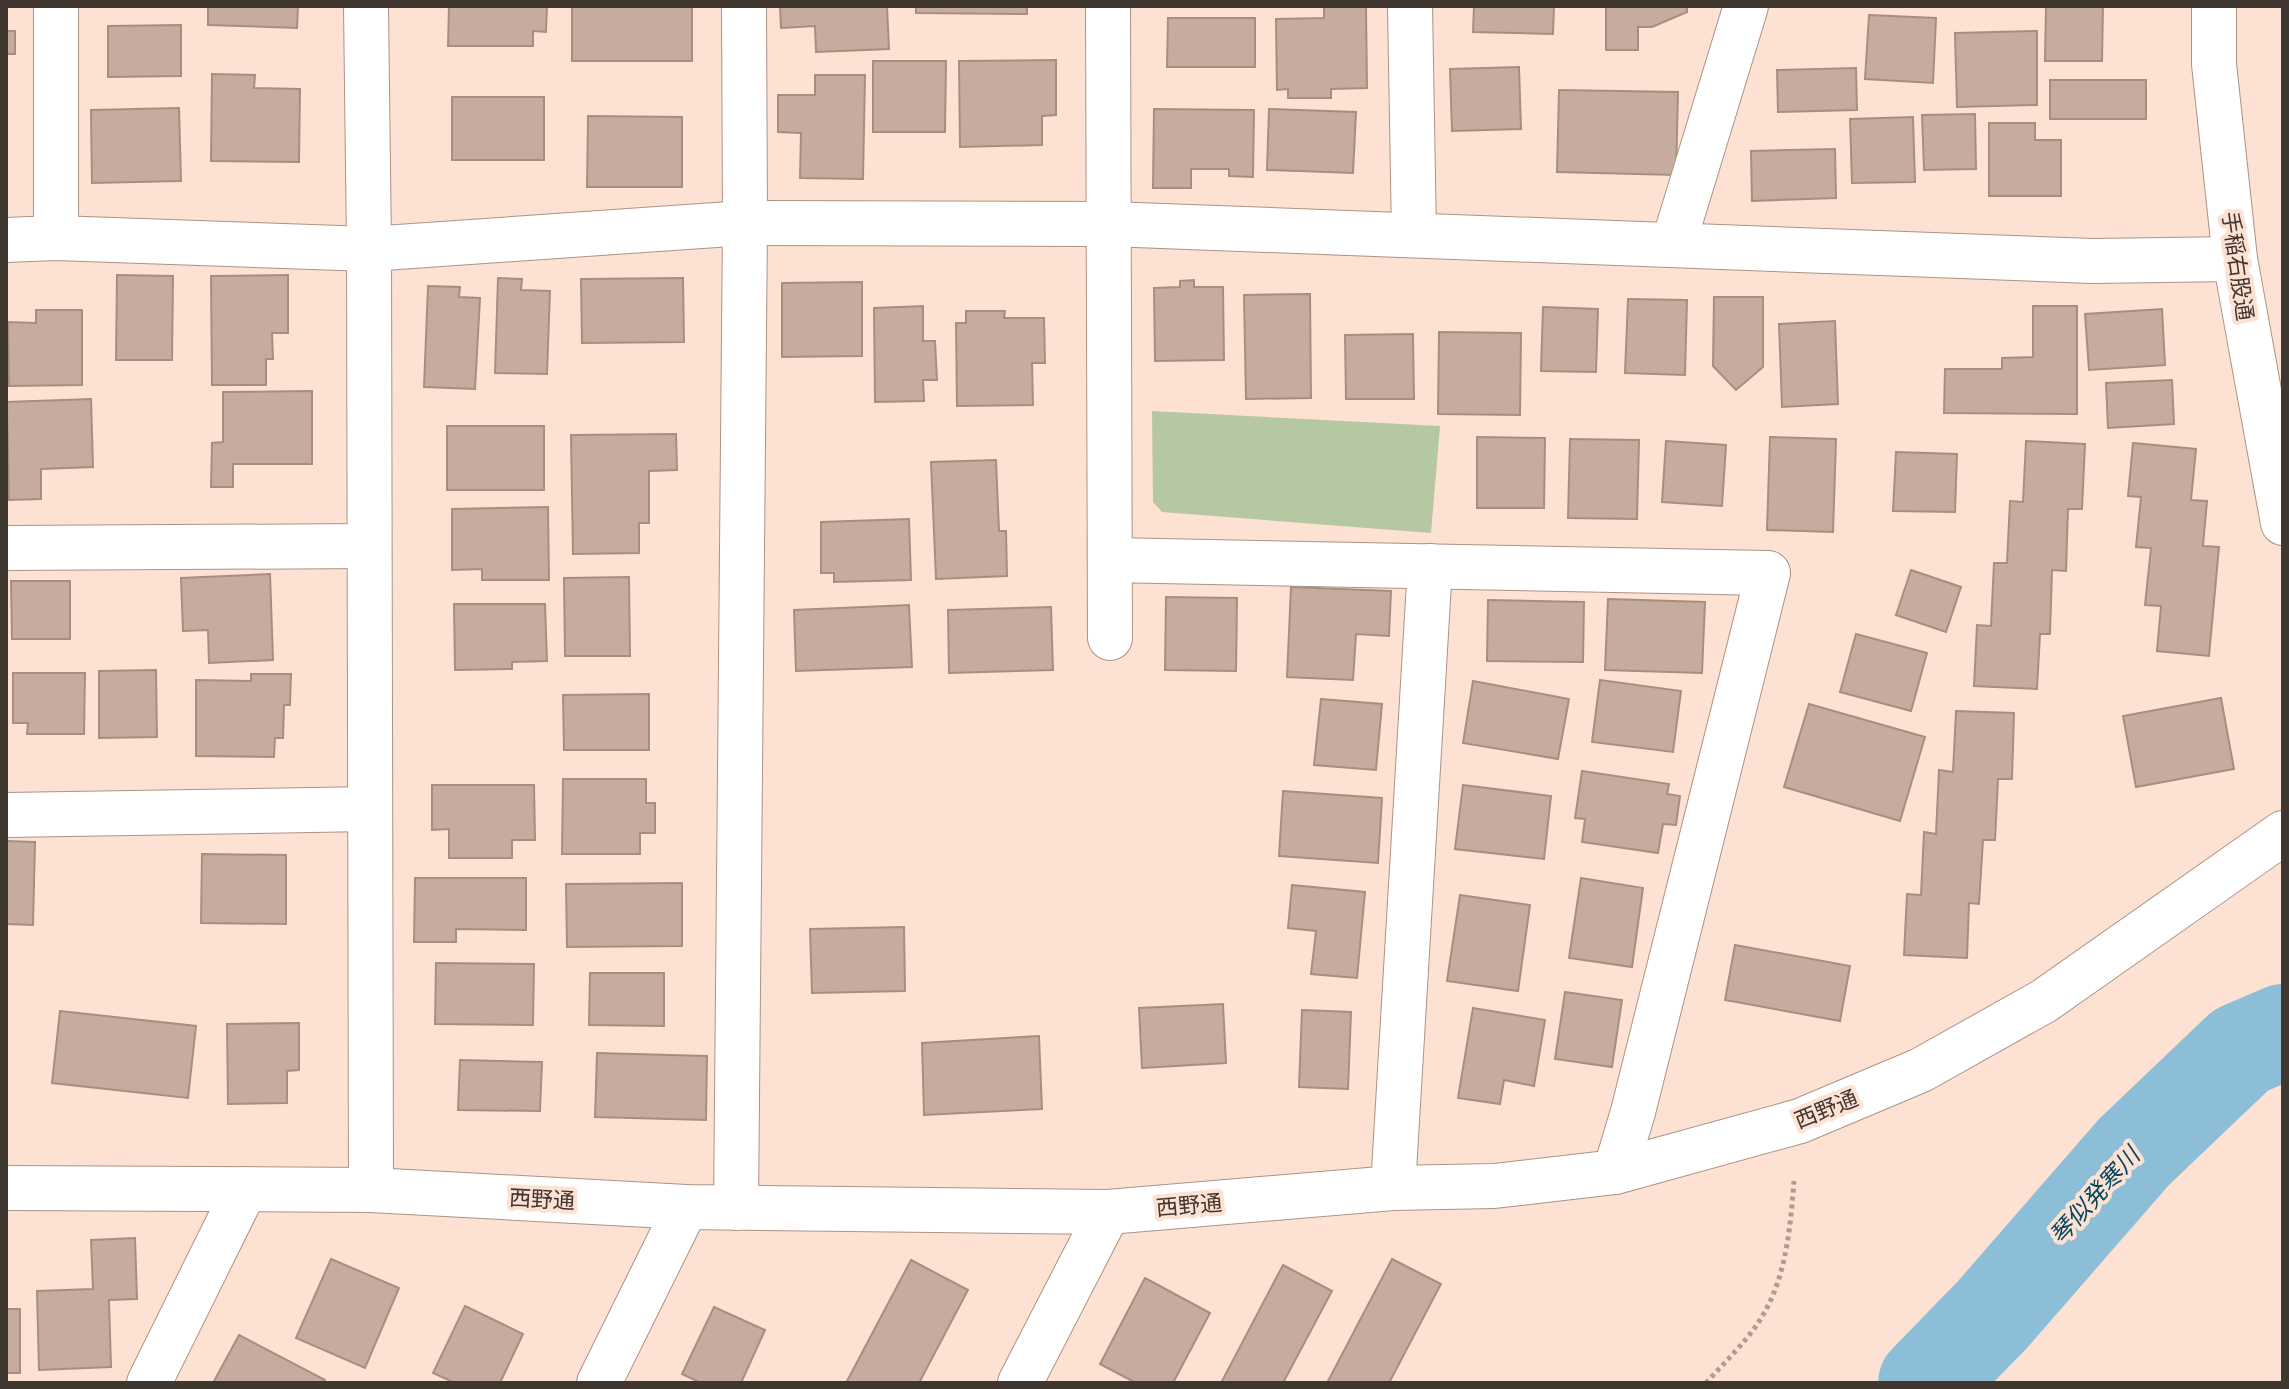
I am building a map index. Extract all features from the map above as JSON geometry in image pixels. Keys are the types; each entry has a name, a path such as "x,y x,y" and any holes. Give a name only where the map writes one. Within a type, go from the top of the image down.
{"street":[{"path":"56,6 56,238"},
{"path":"366,6 371,1190"},
{"path":"736,1208 745,223 744,6"},
{"path":"1108,6 1110,638"},
{"path":"1410,6 1414,235"},
{"path":"1673,245 1746,6"},
{"name":"手稲右股通","path":"2214,6 2214,64 2235,259 2278,465 2283,523"},
{"path":"6,240 56,238 369,249 745,223 1109,224 2093,261 2235,259"},
{"path":"6,548 369,546"},
{"path":"1110,560 1768,573 1633,1112 1615,1172"},
{"path":"1393,1188 1430,566"},
{"path":"6,815 370,809"},
{"name":"西野通","path":"6,1188 371,1190 686,1207 1108,1212 1393,1188 1494,1186 1615,1172 1800,1121 1921,1070 2044,1001 2283,833"},
{"path":"149,1383 245,1189"},
{"path":"599,1383 686,1207"},
{"path":"1020,1383 1108,1212"}],"path":[{"path":"1706,1383 1757,1325 1777,1285 1788,1246 1794,1181"}],"green space":[{"path":"1152,411 1440,426 1431,533 1162,512 1153,502"}],"building":[{"path":"208,6 298,6 297,28 208,25"},
{"path":"449,6 547,6 546,32 533,31 533,46 448,46"},
{"path":"572,6 692,6 692,61 572,61"},
{"path":"780,6 887,6 889,49 816,52 815,26 781,28"},
{"path":"916,6 1027,6 1027,14 916,13"},
{"path":"1324,6 1366,7 1367,88 1331,89 1331,98 1288,98 1288,89 1277,90 1276,19 1324,18"},
{"path":"1474,6 1554,6 1553,34 1473,32"},
{"path":"1606,6 1687,6 1687,12 1652,27 1638,27 1638,50 1606,50"},
{"path":"2046,6 2103,6 2102,61 2045,61"},
{"path":"1869,15 1936,18 1933,83 1865,79"},
{"path":"1168,18 1255,18 1255,67 1167,67"},
{"path":"181,25 181,76 108,77 108,26"},
{"path":"6,31 15,31 15,54 6,54"},
{"path":"2037,31 2037,105 1957,107 1955,33"},
{"path":"1056,60 1056,115 1042,116 1042,145 960,147 959,61"},
{"path":"873,61 946,61 945,132 873,132"},
{"path":"1519,67 1521,129 1452,131 1450,69"},
{"path":"1856,68 1857,110 1778,112 1777,70"},
{"path":"212,74 255,75 254,88 300,89 299,162 211,161"},
{"path":"815,75 865,75 863,179 800,178 801,133 778,132 778,95 815,95"},
{"path":"2050,80 2146,80 2146,119 2050,119"},
{"path":"1559,90 1678,92 1676,175 1557,172"},
{"path":"452,97 544,97 544,160 452,160"},
{"path":"179,108 181,181 92,183 91,110"},
{"path":"1154,109 1254,110 1253,177 1229,176 1229,169 1191,169 1191,188 1153,188"},
{"path":"1269,109 1356,112 1353,173 1267,170"},
{"path":"1975,114 1976,169 1924,170 1922,115"},
{"path":"588,116 682,117 682,187 587,187"},
{"path":"1913,117 1915,182 1852,183 1850,119"},
{"path":"1989,123 2035,123 2035,140 2061,140 2061,196 1989,196"},
{"path":"1835,149 1836,198 1752,201 1751,151"},
{"path":"117,275 173,276 172,360 116,360"},
{"path":"288,275 288,333 272,333 273,359 266,359 266,385 212,385 211,276"},
{"path":"498,278 522,279 521,290 550,291 547,374 495,373"},
{"path":"683,278 684,342 582,343 581,279"},
{"path":"1194,280 1194,287 1223,287 1224,360 1155,361 1154,288 1180,287 1180,281"},
{"path":"862,282 862,356 782,357 782,283"},
{"path":"428,286 460,287 459,297 480,298 475,389 424,387"},
{"path":"1310,294 1311,398 1246,399 1244,295"},
{"path":"1714,297 1763,297 1763,367 1736,390 1713,366"},
{"path":"1628,299 1687,300 1685,375 1625,373"},
{"path":"923,306 923,341 935,341 937,380 923,380 924,401 875,402 874,308"},
{"path":"2033,306 2077,306 2077,414 1944,413 1945,369 2002,369 2002,358 2033,357"},
{"path":"1543,307 1598,309 1596,372 1541,371"},
{"path":"2162,309 2165,365 2089,370 2085,314"},
{"path":"36,310 82,310 82,385 9,386 8,322 36,323"},
{"path":"966,311 1005,311 1004,318 1044,318 1045,363 1032,363 1033,405 957,406 956,323 966,323"},
{"path":"1835,321 1838,404 1782,407 1779,324"},
{"path":"1439,332 1521,333 1520,415 1438,414"},
{"path":"1413,334 1414,399 1346,399 1345,335"},
{"path":"2172,380 2174,424 2108,428 2106,383"},
{"path":"312,391 312,464 233,464 233,487 211,487 212,443 223,442 223,392"},
{"path":"91,399 93,467 41,469 41,499 9,500 7,402"},
{"path":"447,426 544,426 544,490 447,490"},
{"path":"676,434 677,470 649,471 649,523 639,523 639,553 573,554 571,435"},
{"path":"1477,437 1545,438 1544,508 1477,508"},
{"path":"1770,437 1836,439 1833,532 1767,530"},
{"path":"1570,439 1639,440 1637,519 1568,518"},
{"path":"1666,441 1726,445 1722,506 1662,502"},
{"path":"2026,441 2085,444 2082,509 2068,509 2066,571 2052,570 2050,634 2040,634 2037,689 1974,686 1977,625 1991,626 1994,563 2007,563 2010,501 2023,502"},
{"path":"2133,443 2196,449 2191,500 2207,501 2203,546 2219,547 2209,656 2157,651 2161,606 2145,605 2151,548 2136,547 2141,497 2128,496"},
{"path":"1896,452 1957,454 1955,512 1893,511"},
{"path":"996,460 999,531 1006,531 1007,576 936,579 931,462"},
{"path":"548,507 549,580 482,580 482,569 452,570 452,509"},
{"path":"909,519 911,580 834,582 834,573 821,573 821,522"},
{"path":"1911,570 1961,587 1946,632 1896,615"},
{"path":"270,574 273,660 209,663 208,630 183,631 181,578"},
{"path":"629,577 630,656 565,656 564,578"},
{"path":"11,581 70,581 70,639 12,639"},
{"path":"1291,587 1391,591 1389,636 1356,634 1353,680 1287,677"},
{"path":"1166,597 1237,598 1236,671 1165,670"},
{"path":"1608,599 1705,602 1702,673 1605,670"},
{"path":"1488,600 1584,602 1583,662 1487,661"},
{"path":"454,604 545,604 547,661 512,662 512,669 455,670"},
{"path":"909,605 912,667 796,671 794,610"},
{"path":"1051,607 1053,670 949,673 948,610"},
{"path":"1856,634 1927,653 1911,711 1840,692"},
{"path":"156,670 157,737 99,738 99,671"},
{"path":"13,673 85,673 84,734 27,734 28,723 13,723"},
{"path":"251,674 291,674 290,705 284,705 283,738 275,738 274,757 196,756 196,680 251,681"},
{"path":"1600,680 1681,691 1673,752 1592,742"},
{"path":"1473,681 1569,699 1558,759 1463,743"},
{"path":"649,694 649,750 564,750 563,695"},
{"path":"2221,698 2234,769 2136,787 2123,716"},
{"path":"1321,699 1382,704 1376,770 1314,765"},
{"path":"1809,704 1925,737 1900,821 1784,787"},
{"path":"1956,711 2014,713 2012,779 1998,779 1995,840 1983,840 1979,904 1969,903 1967,958 1904,955 1907,894 1921,895 1924,832 1936,834 1939,770 1953,772"},
{"path":"1582,771 1669,784 1667,794 1680,796 1676,825 1663,824 1658,853 1582,842 1585,819 1575,818"},
{"path":"563,779 646,779 646,803 655,803 655,833 640,833 640,854 562,854"},
{"path":"432,785 534,785 535,840 512,840 512,858 449,858 449,829 432,830"},
{"path":"1463,785 1551,796 1544,859 1455,849"},
{"path":"1283,791 1382,798 1378,863 1279,856"},
{"path":"6,841 35,842 33,925 6,924"},
{"path":"202,854 286,855 286,924 201,923"},
{"path":"415,878 526,878 526,930 456,929 456,942 414,942"},
{"path":"1581,878 1643,888 1632,967 1569,958"},
{"path":"682,883 682,946 567,947 566,884"},
{"path":"1292,885 1365,892 1357,978 1311,974 1316,931 1288,928"},
{"path":"1460,895 1530,905 1518,991 1447,981"},
{"path":"904,927 905,991 812,993 810,929"},
{"path":"1735,945 1850,966 1840,1021 1725,1000"},
{"path":"436,963 534,964 533,1025 435,1024"},
{"path":"590,973 664,973 664,1026 589,1025"},
{"path":"1565,992 1622,1000 1612,1067 1555,1059"},
{"path":"1223,1004 1226,1063 1142,1068 1139,1008"},
{"path":"1473,1008 1545,1020 1534,1086 1504,1080 1500,1104 1458,1098"},
{"path":"1302,1010 1351,1012 1348,1089 1299,1087"},
{"path":"60,1011 196,1026 188,1098 52,1083"},
{"path":"299,1023 299,1070 287,1071 287,1103 228,1104 227,1024"},
{"path":"1039,1036 1042,1109 924,1115 922,1043"},
{"path":"597,1053 707,1056 706,1120 595,1117"},
{"path":"460,1060 542,1062 540,1111 458,1110"},
{"path":"135,1238 137,1299 109,1300 111,1367 39,1370 37,1291 93,1289 91,1240"},
{"path":"331,1259 399,1288 365,1368 296,1338"},
{"path":"1392,1259 1441,1284 1389,1383 1327,1383"},
{"path":"911,1260 968,1290 919,1383 846,1383"},
{"path":"1283,1265 1332,1291 1283,1383 1221,1383"},
{"path":"1145,1278 1210,1313 1173,1383 1136,1383 1100,1364"},
{"path":"465,1306 523,1334 500,1383 455,1383 433,1373"},
{"path":"714,1307 765,1330 741,1383 701,1383 682,1374"},
{"path":"6,1309 20,1309 20,1373 6,1373"},
{"path":"239,1335 325,1380 324,1383 213,1383"}],"waterway":[{"name":"琴似発寒川","path":"1926,1383 1993,1314 2134,1152 2241,1050 2283,1032"}]}
